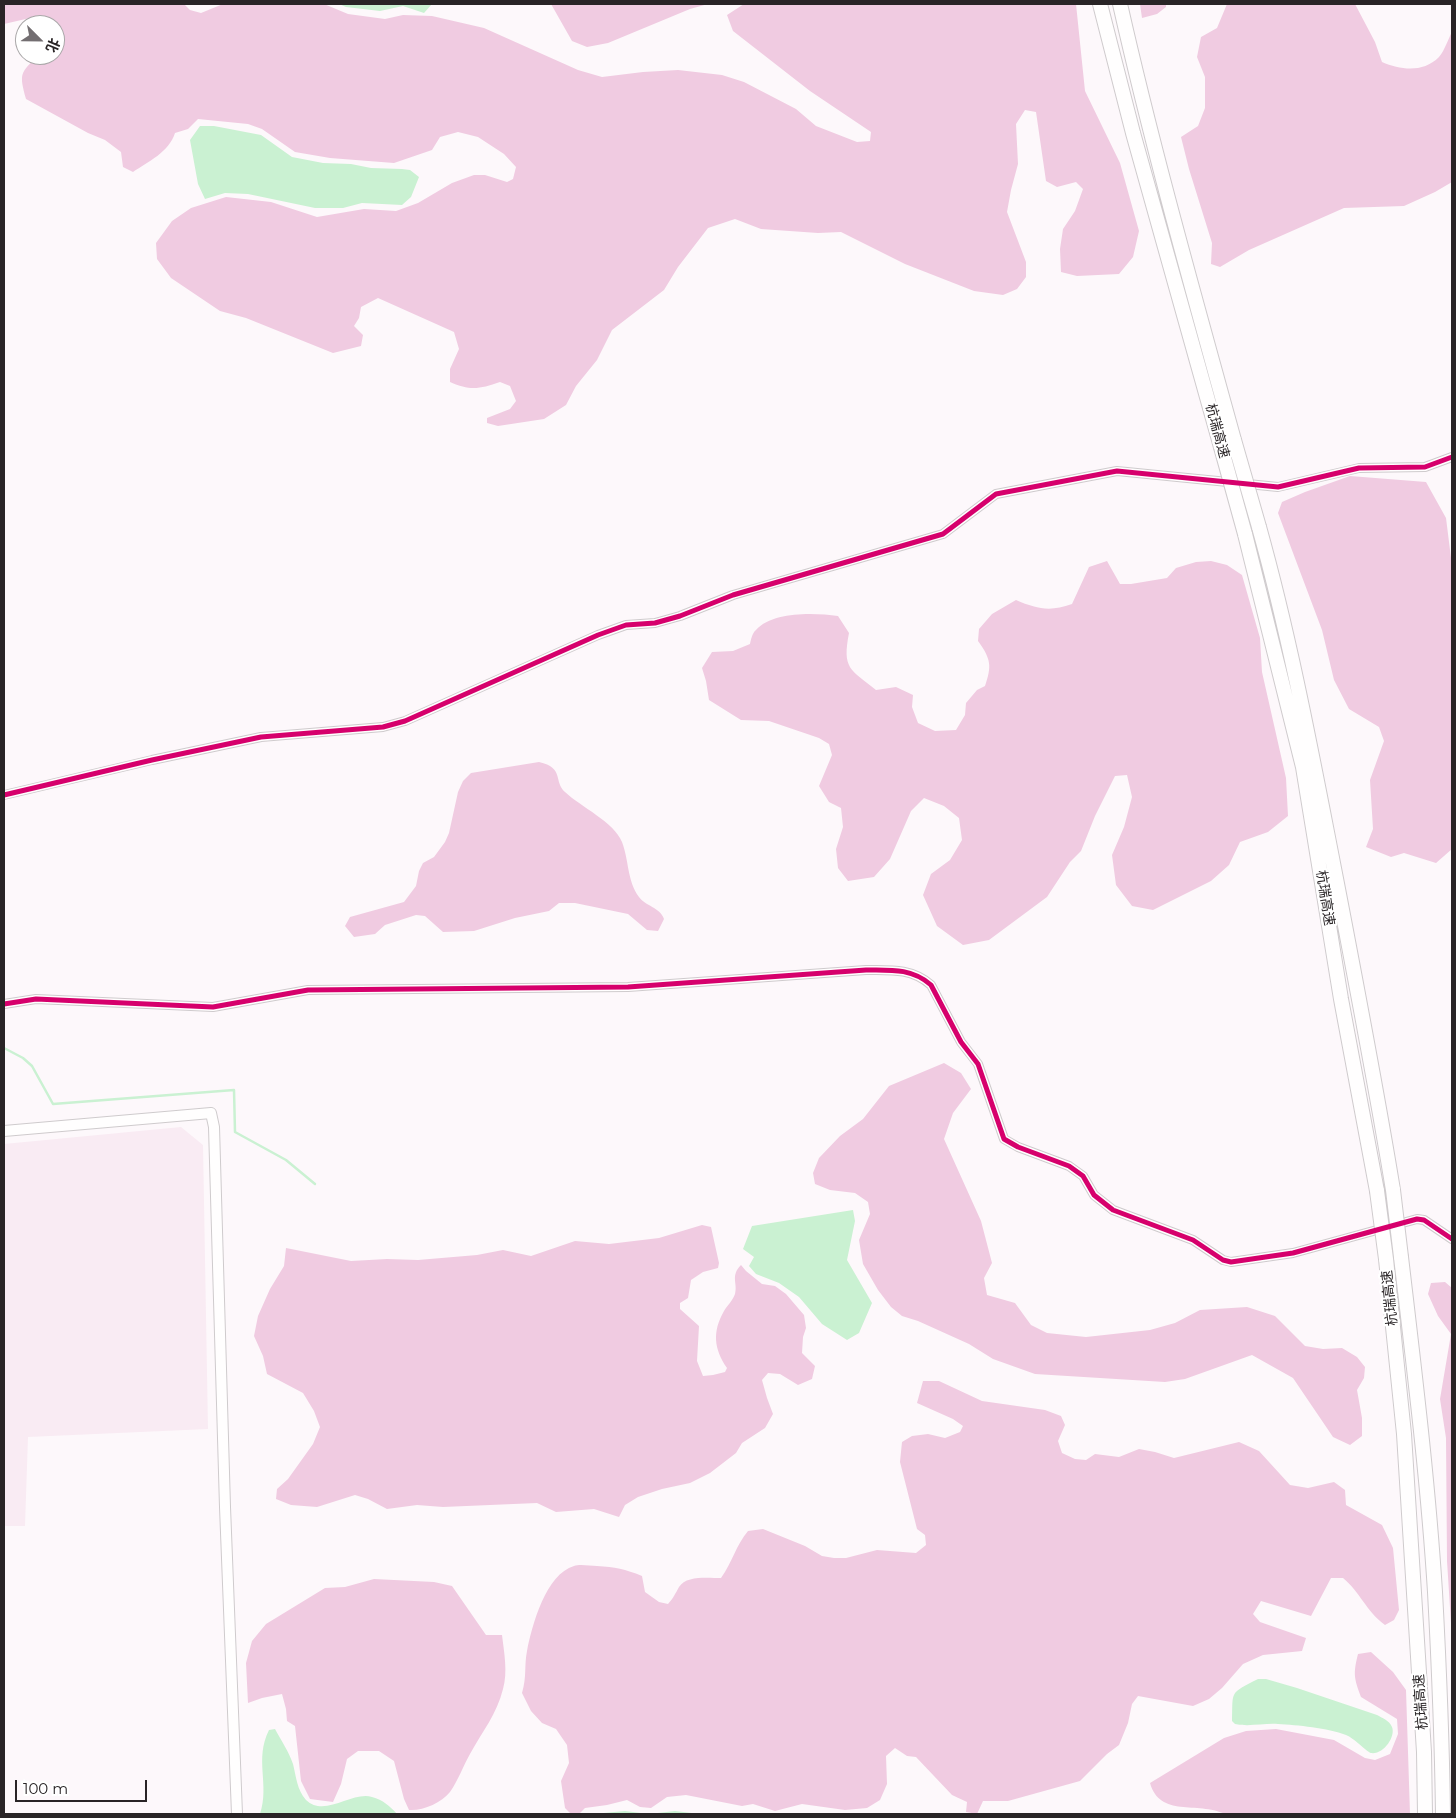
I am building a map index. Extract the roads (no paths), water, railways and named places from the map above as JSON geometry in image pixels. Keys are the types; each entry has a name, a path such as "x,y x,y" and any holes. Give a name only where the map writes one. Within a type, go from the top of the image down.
{"highway":[{"name":"杭瑞高速","path":"1100,4 1133,133 1245,534 1303,767 1341,999 1377,1191 1386,1259 1404,1434 1424,1752 1425,1814"},
{"name":"杭瑞高速","path":"1120,4 1173,216 1272,576 1308,734 1372,1065 1393,1190 1420,1424 1435,1590 1443,1814"}],"street":[{"path":"4,795 152,760 261,737 383,727 405,721 598,635 626,625 655,623 680,616 732,595 942,534 996,494 1117,471 1278,487 1358,468 1425,467 1452,456"},
{"path":"4,1004 36,999 213,1007 308,990 628,987 866,970 899,970 924,979 935,992 962,1042 978,1064 1004,1139 1018,1147 1069,1166 1083,1176 1094,1195 1113,1210 1193,1240 1222,1260 1231,1262 1286,1255 1417,1218 1424,1220 1452,1239"},
{"path":"4,1132 210,1112 214,1128 237,1814"}],"waterway":[{"path":"4,1048 23,1058 32,1066 53,1104 234,1090 235,1132 286,1160 315,1184"}]}
